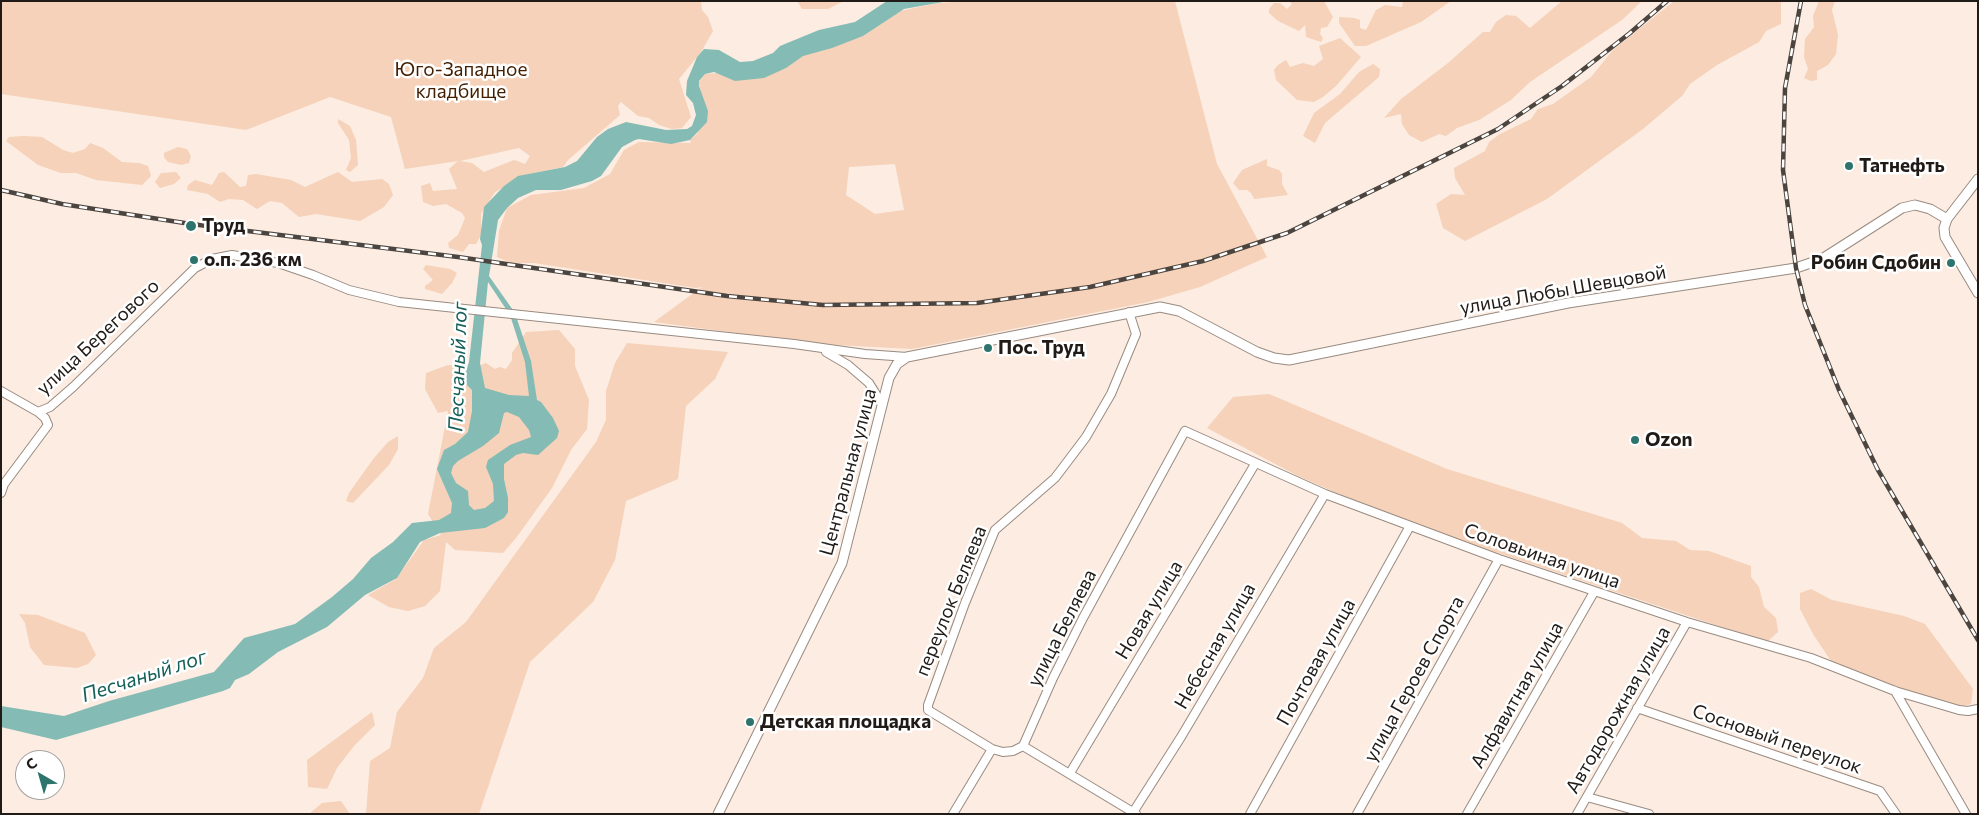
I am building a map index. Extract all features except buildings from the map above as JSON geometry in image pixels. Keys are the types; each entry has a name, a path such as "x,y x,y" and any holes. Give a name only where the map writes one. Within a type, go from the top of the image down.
{"street":[{"path":"1978,179 1947,219 1944,228 1945,237 1978,293"},
{"name":"улица Любы Шевцовой","path":"907,357 1129,312 1160,308 1179,311 1257,352 1274,358 1289,360 1568,303 1796,268 1822,259 1902,208 1915,205 1930,209 1947,219"},
{"name":"улица Берегового","path":"1,391 38,412 50,407 195,268 212,258 232,255 278,263 349,290 399,302 794,344 823,350"},
{"name":"переулок Беляева","path":"992,749 928,710 928,705 965,603 995,530 1056,478 1086,437 1111,394 1136,334 1129,312"},
{"path":"823,350 907,357"},
{"path":"823,350 848,365 869,383 882,404"},
{"name":"Центральная улица","path":"718,814 842,563 861,495 882,404 892,372 907,357"},
{"path":"1,493 4,484 48,425 45,418 38,412"},
{"name":"Соловьиная улица","path":"1185,431 1325,494 1499,559 1686,622 1811,658 1895,691 1959,710 1978,709"},
{"name":"улица Беляева","path":"1022,746 1053,678 1084,618 1185,431"},
{"name":"Новая улица","path":"1070,773 1255,464"},
{"name":"Небесная улица","path":"1134,813 1325,494"},
{"name":"Почтовая улица","path":"1250,814 1410,526"},
{"name":"улица Героев Спорта","path":"1357,814 1499,559"},
{"name":"Алфавитная улица","path":"1467,814 1594,592"},
{"name":"Автодорожная улица","path":"1577,814 1686,622"},
{"path":"1895,691 1966,814"},
{"name":"Сосновый переулок","path":"1637,708 1880,791 1896,814"},
{"path":"953,814 992,749 1003,752 1013,751 1022,746 1134,813"},
{"path":"1587,797 1649,814"}],"green space":[{"name":"Юго-Западное кладбище","path":"1,1 701,1 702,10 708,17 713,31 701,52 679,79 691,117 682,128 672,129 659,125 649,118 638,116 621,102 618,106 620,115 568,160 563,167 526,175 495,192 481,214 481,235 476,244 469,244 463,252 449,248 448,243 458,235 465,218 462,213 446,204 433,206 423,202 421,186 430,183 433,191 457,189 449,169 458,161 405,169 391,117 330,97 246,130 1,94","holes":["519,148 530,156 525,164 514,160 484,172 472,163 460,161"]},
{"path":"797,1 844,1 828,9 802,9"},
{"path":"970,1 1175,1 1217,164 1267,257 1200,287 1148,302 912,349 818,344 654,322 702,287 696,288 534,263 511,263 497,257 499,231 507,208 531,195 584,188 610,174 624,150 639,142 691,143 690,140 697,134 708,111 701,96 699,82 705,74 718,73 820,51 863,36 900,11 938,3","holes":["895,164 904,210 875,214 846,195 849,167"]},
{"path":"1289,1 1324,1 1333,17 1327,27 1321,28 1320,34 1323,38 1321,42 1306,37 1305,25 1299,31 1278,21 1269,13 1269,9 1274,3 1280,3 1287,9 1292,4"},
{"path":"1403,1 1451,1 1421,22 1366,46 1355,46 1339,23 1339,17 1354,18 1360,20 1360,28 1366,30 1376,10 1385,5 1402,7"},
{"path":"1562,1 1642,1 1622,20 1530,82 1511,100 1479,120 1457,128 1446,136 1439,134 1422,142 1409,135 1402,124 1401,114 1384,118 1401,99 1448,63 1483,32 1490,32 1496,22 1506,15 1516,16 1530,28"},
{"path":"1674,1 1781,1 1781,24 1766,31 1759,42 1717,65 1690,84 1682,96 1643,129 1547,199 1465,241 1443,228 1436,204 1451,194 1465,195 1455,178 1454,168 1485,151 1489,142 1500,134 1531,119 1538,109 1553,104 1591,77 1613,50"},
{"path":"1819,1 1835,1 1832,10 1838,35 1836,54 1828,65 1817,71 1817,80 1811,81 1804,78 1808,69 1804,57 1805,39 1814,27 1813,16"},
{"path":"1340,38 1361,57 1336,86 1323,97 1314,102 1297,100 1276,80 1274,70 1278,65 1286,60 1290,67 1303,63 1314,66 1323,59 1319,46"},
{"path":"1373,64 1380,69 1379,77 1325,123 1315,143 1303,136 1314,113 1340,94 1359,72"},
{"path":"338,119 350,126 356,140 358,165 350,172 346,170 351,158 349,140 338,123"},
{"path":"9,137 42,137 63,150 73,153 85,149 90,143 103,148 122,162 139,163 148,166 151,176 142,185 96,180 76,173 61,173 38,165 6,141"},
{"path":"178,147 187,149 191,156 189,163 181,165 168,162 164,157 164,153"},
{"path":"1267,159 1267,166 1279,170 1282,174 1282,184 1288,195 1254,199 1251,193 1247,190 1239,190 1233,183 1242,170"},
{"path":"176,172 181,178 174,184 160,188 155,182 161,173"},
{"path":"224,172 240,187 246,186 248,175 256,174 291,180 305,187 338,172 352,182 382,179 389,184 393,195 384,207 360,221 316,214 299,217 282,203 270,201 257,209 243,200 229,199 220,202 208,194 187,190 188,185 195,180 212,185 219,173"},
{"path":"426,265 450,269 457,273 452,283 442,294 425,289 425,286 433,280 423,269"},
{"path":"559,330 575,349 575,366 589,400 587,429 571,450 552,488 516,538 503,553 455,550 446,542 440,591 425,606 408,611 389,607 368,595 396,579 424,540 441,535 428,514 448,411 438,413 425,389 426,373 448,365 459,366 463,372 486,363 495,369 500,367 506,369 512,360 512,353 526,332"},
{"path":"627,343 728,352 715,379 686,406 678,479 626,501 615,560 593,602 530,662 479,814 366,814 370,761 390,748 397,712 423,678 434,648 466,622 596,442 606,420 606,391 615,363"},
{"path":"1269,394 1447,469 1622,523 1642,538 1676,541 1690,550 1709,551 1751,566 1751,577 1759,587 1764,607 1776,618 1778,632 1767,642 1456,539 1371,508 1298,476 1207,428 1233,397"},
{"path":"398,436 398,449 389,465 353,503 346,501 349,493 374,458 388,442"},
{"path":"1811,589 1832,600 1904,616 1925,624 1973,689 1971,704 1959,707 1908,692 1833,664 1813,634 1800,609 1800,593"},
{"path":"19,614 38,615 85,633 96,655 88,664 77,668 44,665 30,647 25,623"},
{"path":"372,712 375,725 354,746 337,768 327,789 308,787 307,760"},
{"path":"341,801 350,814 309,814 322,803"}],"water":[{"path":"887,1 970,1 943,2 904,9 863,36 832,48 803,56 786,68 764,78 735,81 714,72 705,74 699,81 699,86 708,111 707,122 690,140 671,144 635,140 622,147 601,176 592,181 561,190 536,190 518,198 498,220 489,276 515,313 531,361 537,400 541,402 553,418 559,431 557,438 538,455 523,453 516,455 504,464 508,512 504,518 485,528 440,533 420,542 397,578 365,595 327,627 278,652 249,674 235,680 230,688 223,691 56,740 1,727 1,706 64,716 109,701 214,672 244,638 295,624 332,597 353,579 371,558 393,542 412,523 439,520 451,513 452,503 437,469 444,450 455,444 468,432 472,411 472,390 463,381 469,362 482,245 480,239 484,207 504,186 518,176 565,167 577,161 597,137 608,129 626,122 666,130 687,129 692,126 696,115 693,103 686,95 687,81 697,57 704,49 719,50 740,62 753,61 773,53 780,46 819,30 855,22","holes":["488,282 510,315 525,362 529,396 509,395 485,388 480,363","507,412 519,417 529,430 531,437 510,445 488,460 486,467 493,484 494,501 485,508 474,510 469,505 468,491 456,483 451,473 453,466 499,433 504,413"]}],"railway":[{"path":"1,190 62,204 191,224 458,257 727,296 823,305 977,303 1090,287 1203,261 1287,233 1498,129 1562,86 1630,33 1667,1"},
{"path":"1801,1 1785,88 1783,170 1796,268 1805,305 1839,390 1878,470 1978,640"}],"place":[{"name":"Татнефть","path":"1849,166"},
{"name":"Труд","path":"191,226"},
{"name":"о.п. 236 км","path":"194,260"},
{"name":"Робин Сдобин","path":"1951,263"},
{"name":"Пос. Труд","path":"988,348"},
{"name":"Ozon","path":"1635,440"},
{"name":"Детская площадка","path":"750,722"}],"water label":[{"name":"Песчаный лог","path":"458,367"},
{"name":"Песчаный лог","path":"144,676"}]}
